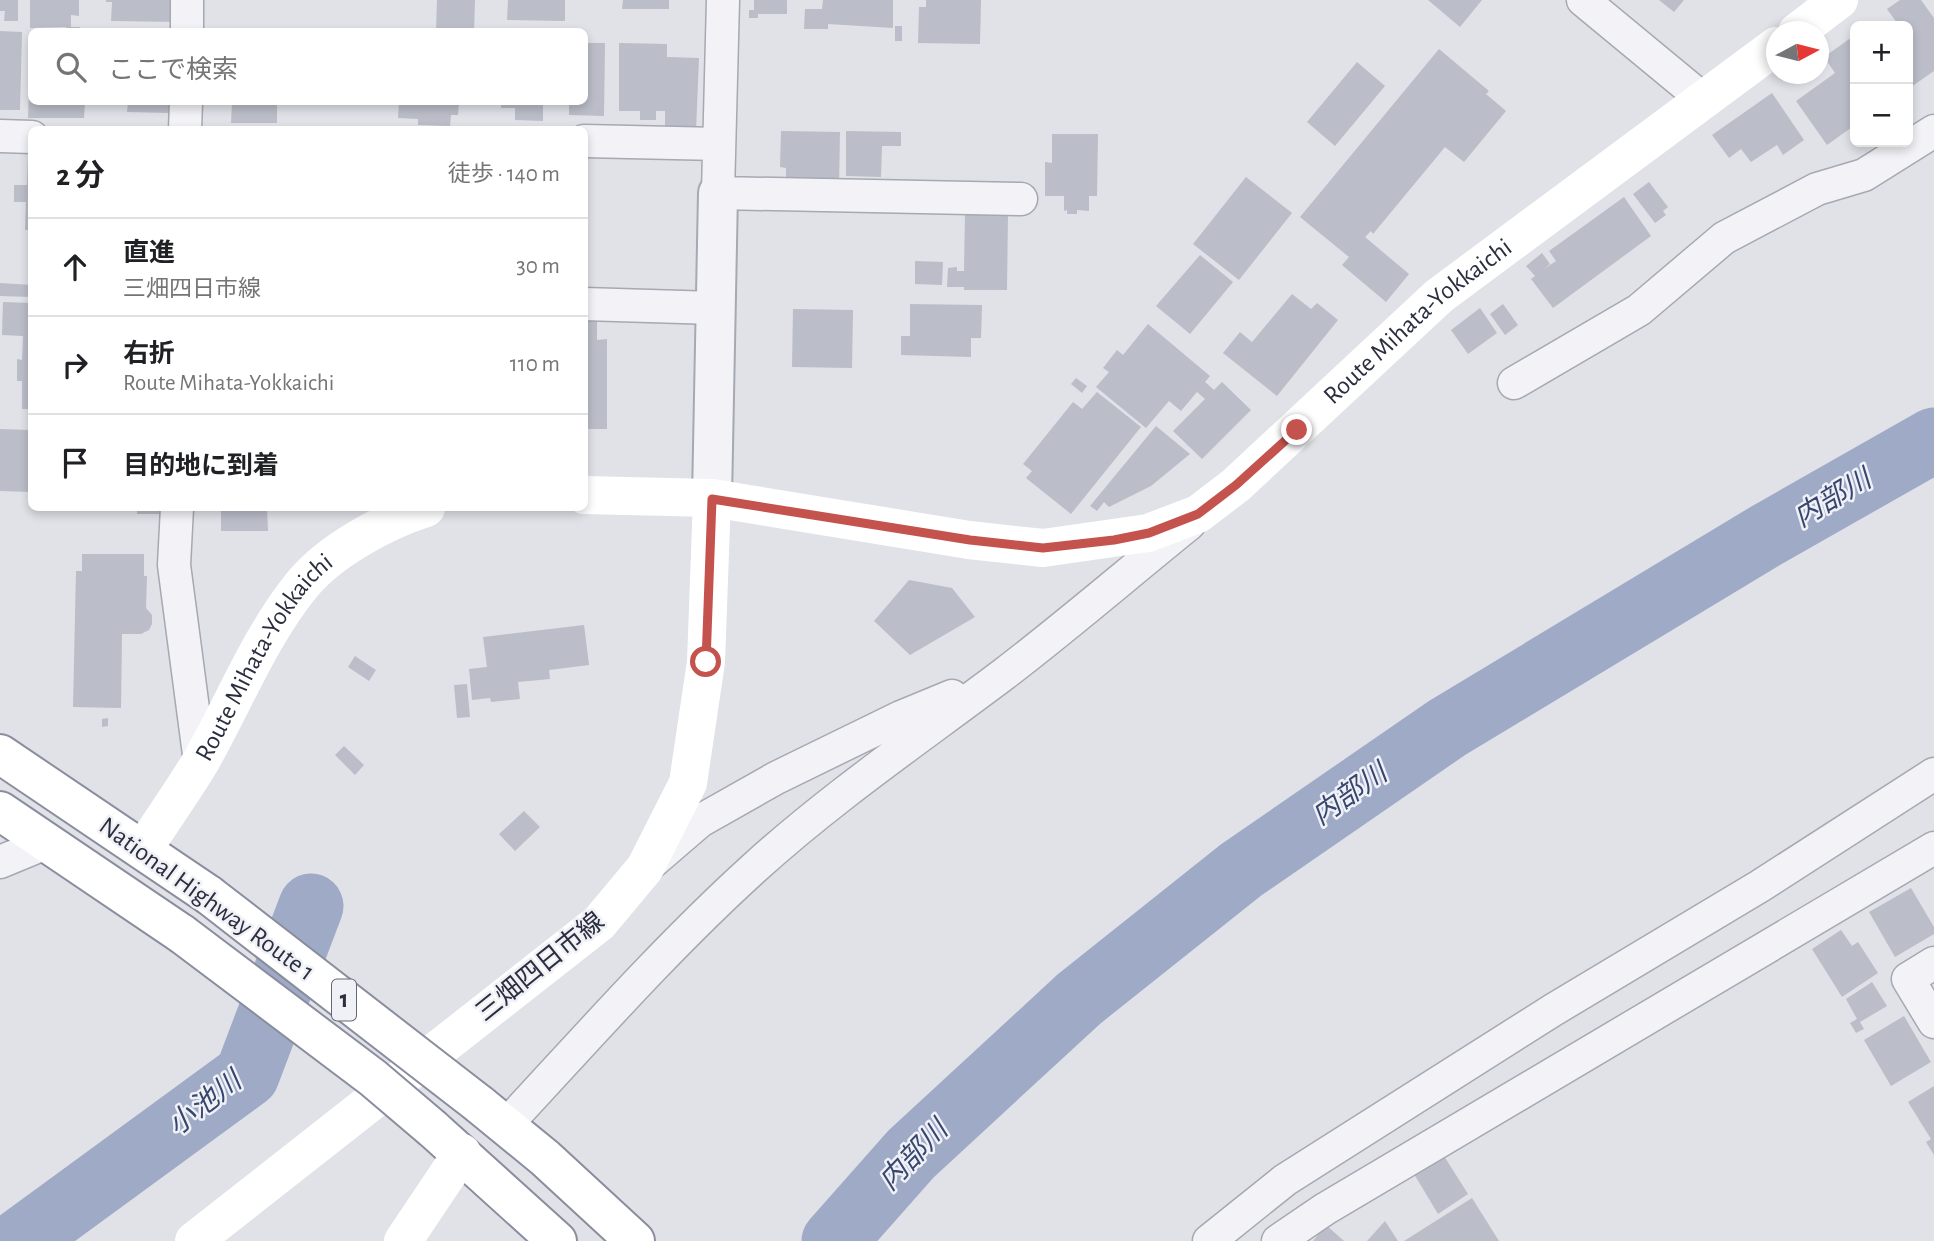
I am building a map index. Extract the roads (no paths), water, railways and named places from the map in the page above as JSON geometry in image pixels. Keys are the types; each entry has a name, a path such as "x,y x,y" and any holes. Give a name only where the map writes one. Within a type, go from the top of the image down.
{"main road":[{"path":"1811,21 1839,0"},
{"name":"Route Mihata-Yokkaichi","path":"588,495 712,499 970,540 1043,548 1149,533 1198,514 1236,485 1439,296 1766,54"},
{"name":"三畑四日市線","path":"194,1241 599,923 645,868 688,783 706,662 712,499"},
{"name":"Route Mihata-Yokkaichi","path":"143,850 200,762 272,629 302,584 352,543 386,524 418,511"},
{"name":"National Highway Route 1","path":"0,754 209,895 493,1114 635,1241"},
{"name":"National Highway Route 1","path":"0,811 182,934 373,1078 557,1241"},
{"path":"403,1241 447,1141"}],"street":[{"path":"187,0 187,28"},
{"path":"712,499 723,0"},
{"path":"1589,2 1704,100"},
{"path":"185,126 186,105"},
{"path":"1514,383 1639,310 1724,238 1817,189 1864,175 1934,131"},
{"path":"0,136 28,137"},
{"path":"588,141 719,144"},
{"path":"718,193 1021,200"},
{"path":"588,304 715,308"},
{"path":"493,1114 755,867 922,732 1005,673 1236,485"},
{"path":"177,511 174,565 200,762"},
{"path":"645,868 700,821 776,778 901,717 1005,673"},
{"path":"1209,1241 1285,1180 1553,1010 1760,886 1934,774"},
{"path":"0,863 46,843"},
{"path":"1278,1241 1325,1209 1934,848"},
{"path":"1934,962 1908,979 1934,1023"}],"waterway":[{"name":"内部川","path":"834,1241 911,1154 1079,999 1241,870 1447,728 1767,535 1934,440"},
{"name":"小池川","path":"20,1241 247,1075 311,906"}]}
